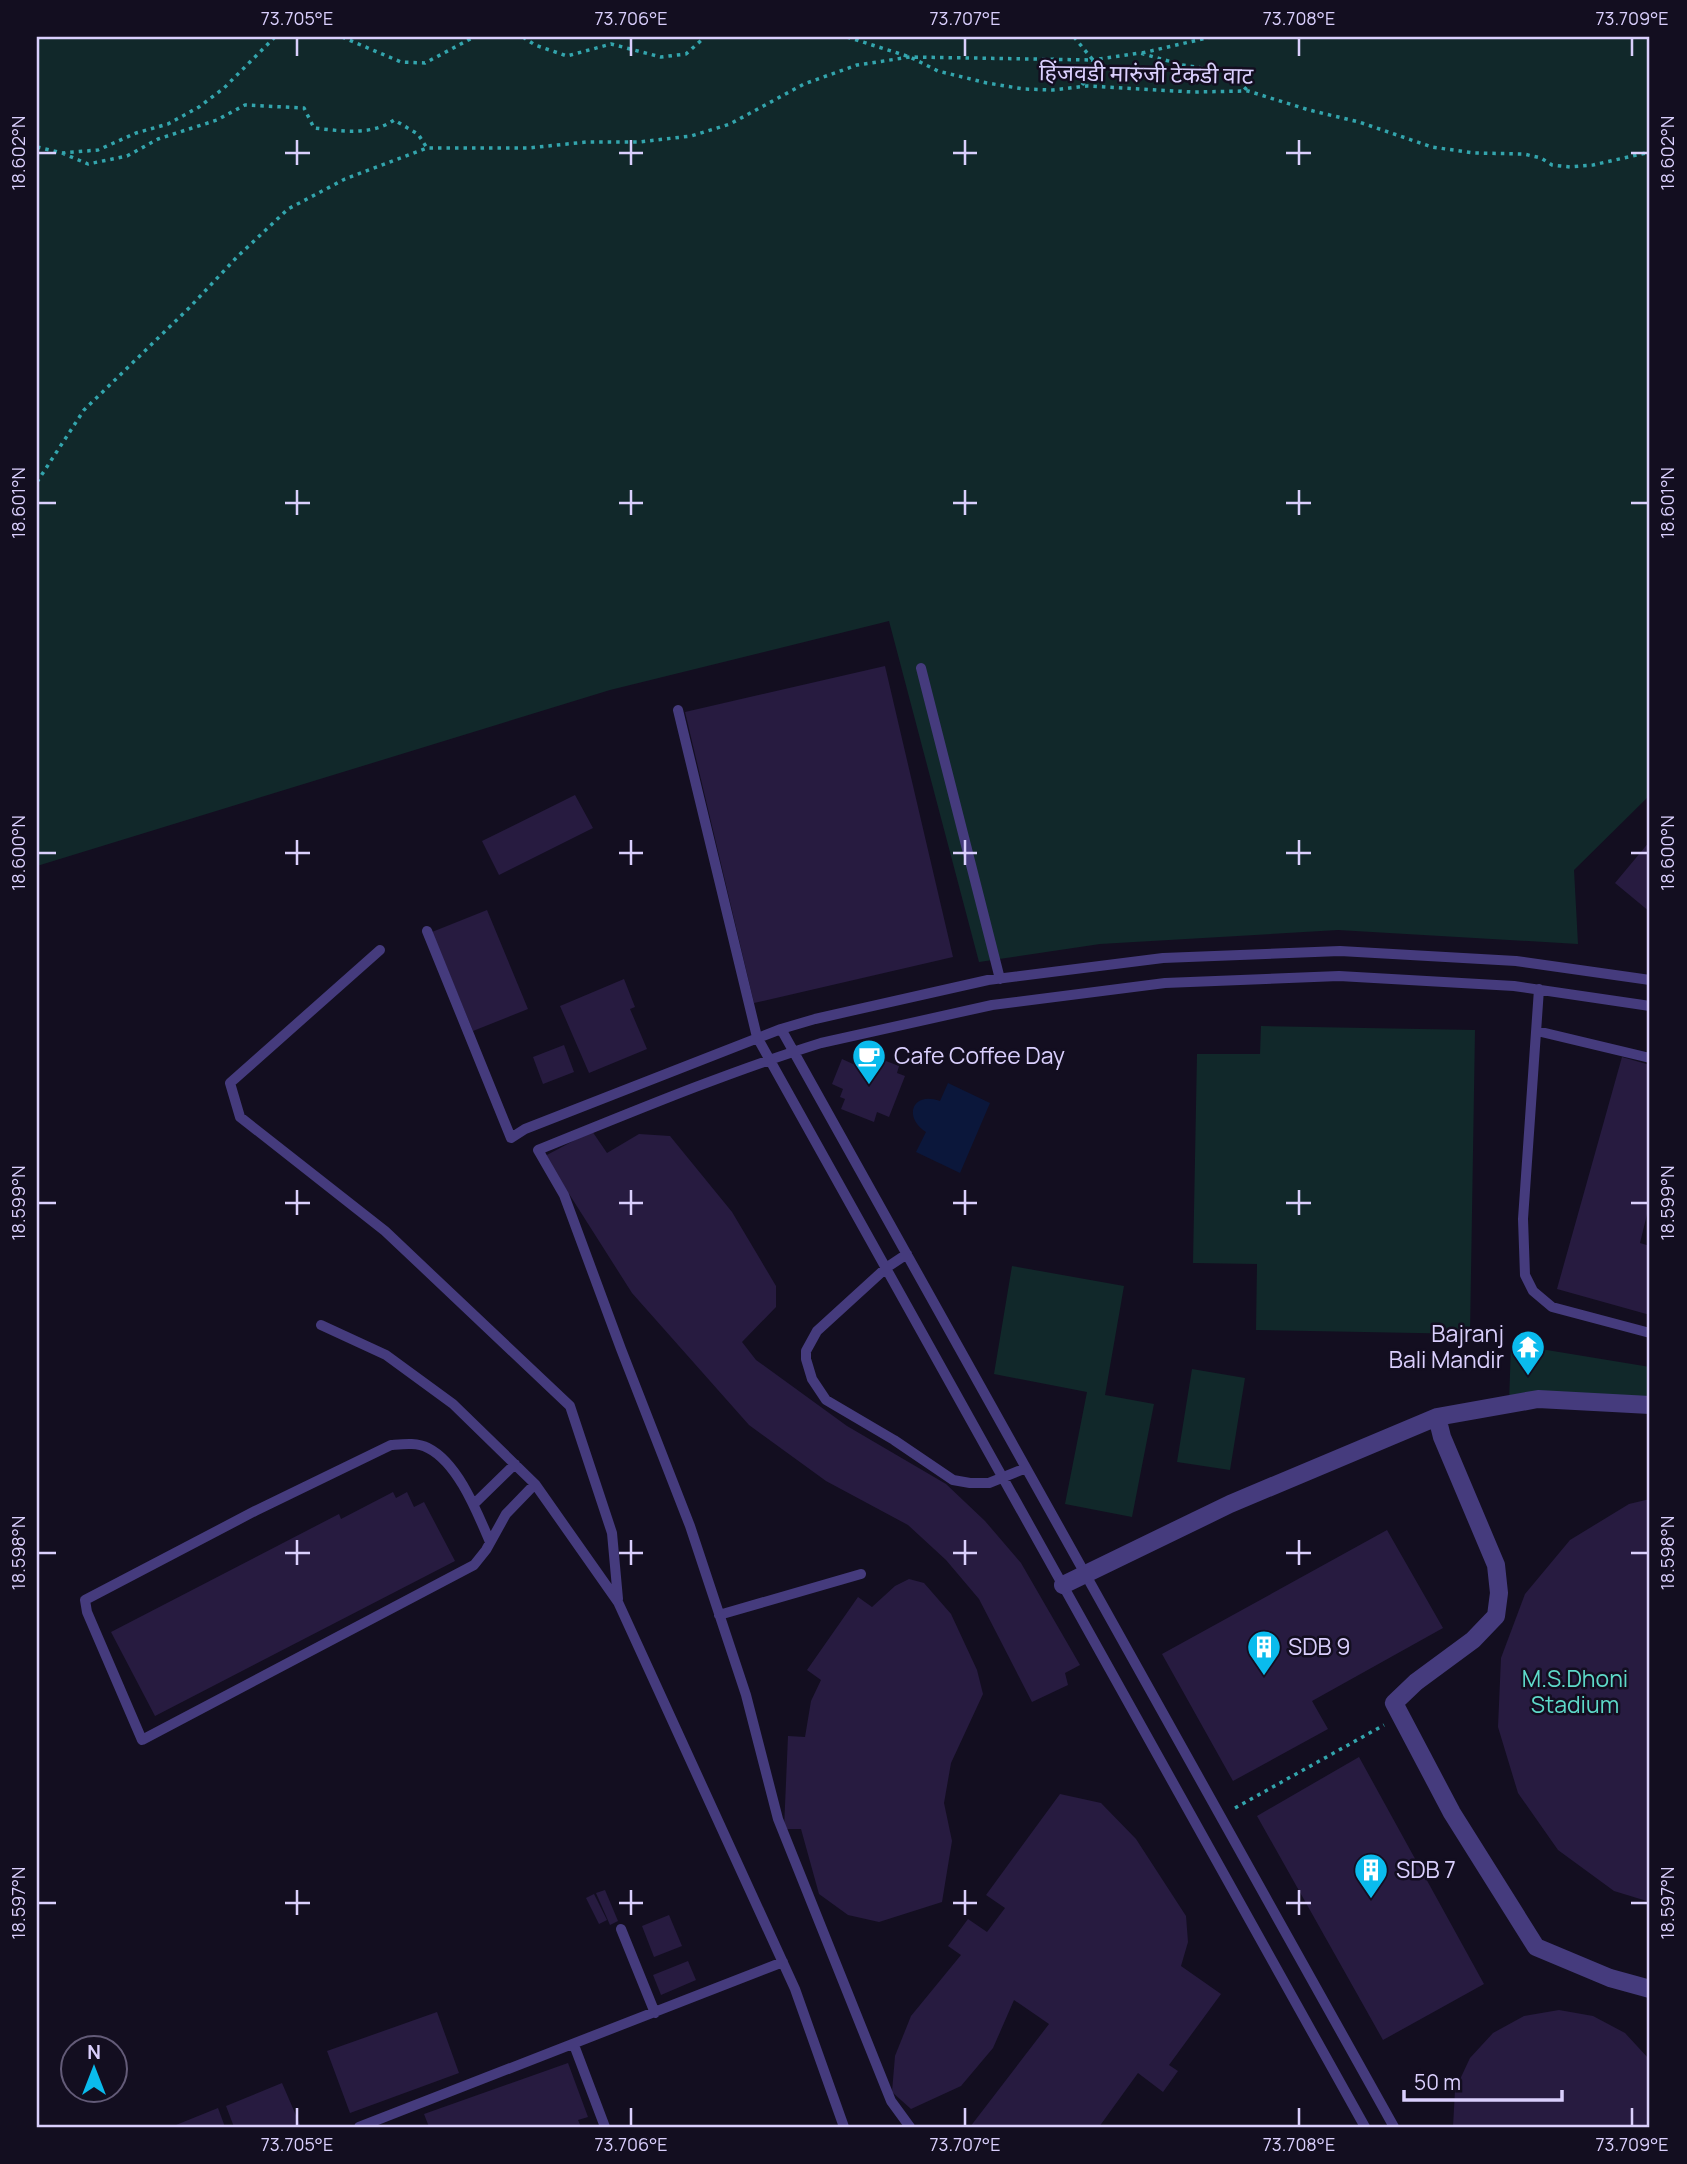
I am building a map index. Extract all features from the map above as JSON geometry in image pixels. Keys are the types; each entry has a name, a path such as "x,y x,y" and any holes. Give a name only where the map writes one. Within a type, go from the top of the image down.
{"street":[{"path":"1063,1585 1230,1504 1437,1417 1538,1399 1650,1405"},
{"path":"1437,1417 1442,1437 1496,1564 1499,1593 1496,1616 1473,1640 1416,1682 1394,1703 1452,1813 1536,1947 1610,1978 1650,1989"}],"lane":[{"path":"921,668 1000,979"},
{"path":"678,710 757,1037 1366,2127"},
{"path":"426,931 511,1138 525,1129 781,1029 815,1018 1000,979 1163,958 1340,951 1516,961 1650,980"},
{"path":"380,950 230,1083 240,1117 386,1231 570,1406 612,1533 618,1602"},
{"path":"910,2127 891,2101 778,1819 746,1695 690,1526 564,1195 538,1150 794,1051 992,1005 1165,983 1339,976 1514,986 1650,1006"},
{"path":"1539,989 1524,1219 1525,1275 1533,1291 1552,1307 1650,1333"},
{"path":"781,1029 1394,2127"},
{"path":"1536,1031 1650,1058"},
{"path":"907,1254 886,1268 817,1331 809,1343 806,1359 812,1379 826,1400 894,1440 953,1480 989,1483 1026,1468"},
{"path":"321,1325 386,1355 453,1404 535,1484 618,1602 795,1989 844,2127"},
{"path":"490,1542 474,1504 443,1458 426,1447 410,1443 391,1445 255,1511 85,1600 87,1612 142,1740 474,1564 490,1542 506,1514 535,1484"},
{"path":"474,1504 515,1464"},
{"path":"719,1615 861,1574"},
{"path":"621,1928 655,2013"},
{"path":"359,2127 783,1962"},
{"path":"574,2045 605,2127"}],"path":[{"path":"62,153 98,150 136,133 167,124 199,107 224,88 275,37"},
{"path":"342,37 401,62 425,63 474,37"},
{"path":"523,37 535,45 567,56 611,44 661,57 686,54 705,37"},
{"name":"हिंजवडी मारुंजी टेकडी वाट","path":"847,37 910,57 938,71 987,83 1053,90 1081,87 1193,92 1248,91 1359,122 1432,147 1474,153 1524,154 1541,158 1552,165 1570,167 1650,152"},
{"path":"1074,37 1093,60"},
{"path":"37,482 85,410 288,209 345,179 426,148 528,148 586,142 639,142 691,136 730,124 804,84 857,65 910,57 1093,60 1140,53 1211,37"},
{"path":"1140,53 1183,65 1223,71 1248,91"},
{"path":"1081,87 1087,79 1093,60"},
{"path":"37,147 62,153 88,164 127,156 158,139 217,120 245,105 304,108 314,128 343,132 382,128 394,120 418,134 426,148"},
{"path":"1220,1816 1401,1716"}],"green space":[{"path":"37,37 1650,37 1650,795 1574,870 1578,944 1338,930 1100,944 979,962 889,621 610,690 37,866"},
{"path":"1261,1026 1475,1030 1470,1334 1256,1330 1257,1264 1193,1263 1197,1054 1260,1054"},
{"path":"1012,1266 1124,1286 1105,1395 1154,1404 1132,1517 1065,1504 1087,1392 994,1374"},
{"path":"1511,1344 1650,1367 1650,1408 1509,1404"},
{"path":"1192,1369 1245,1378 1230,1470 1177,1462"}],"water":[{"path":"948,1083 990,1103 960,1173 916,1152 926,1132 915,1119 914,1107 917,1102 923,1100 940,1101"}],"building":[{"path":"885,666 953,957 754,1003 685,712"},
{"path":"575,795 593,828 499,875 482,841"},
{"path":"1650,841 1650,912 1615,883"},
{"path":"487,910 528,1009 473,1031 432,932"},
{"path":"624,979 635,1007 630,1009 647,1049 589,1073 560,1006"},
{"path":"564,1045 574,1072 543,1084 533,1057"},
{"name":"Cafe Coffee Day","path":"865,1053 899,1066 897,1073 905,1076 889,1117 877,1112 874,1122 841,1109 845,1099 840,1097 843,1089 832,1084 842,1059 853,1064 856,1057 863,1059"},
{"path":"1622,1057 1650,1065 1650,1202 1640,1243 1650,1246 1650,1315 1557,1289"},
{"path":"592,1131 607,1153 639,1134 670,1136 732,1212 776,1286 776,1307 742,1342 756,1360 847,1426 946,1484 985,1521 1021,1563 1080,1665 1065,1673 1068,1685 1032,1702 979,1599 946,1560 908,1525 826,1481 749,1425 632,1293 545,1156"},
{"path":"393,1492 396,1498 407,1492 414,1507 424,1502 455,1561 155,1716 111,1632 339,1514 341,1519"},
{"name":"M.S.Dhoni Stadium","path":"1650,1499 1650,1902 1614,1891 1558,1850 1518,1793 1498,1727 1501,1658 1525,1594 1570,1540 1629,1504"},
{"name":"SDB 9","path":"1387,1530 1443,1628 1312,1701 1328,1729 1233,1781 1162,1654"},
{"path":"909,1579 924,1583 951,1614 977,1670 983,1694 951,1763 944,1803 952,1841 942,1902 879,1922 848,1915 819,1894 801,1829 784,1829 788,1736 805,1737 811,1701 821,1680 807,1670 858,1597 872,1607 895,1586"},
{"name":"SDB 7","path":"1359,1757 1484,1984 1383,2040 1257,1816"},
{"path":"1060,1794 1101,1803 1136,1839 1186,1916 1188,1942 1181,1966 1221,1994 1169,2065 1178,2071 1163,2092 1138,2073 1099,2127 970,2127 1049,2024 1014,2000 993,2048 961,2086 911,2109 892,2092 895,2056 911,2016 961,1955 948,1946 968,1919 987,1932 1005,1908 986,1895"},
{"path":"605,1890 618,1921 610,1925 596,1893"},
{"path":"594,1894 607,1920 599,1924 586,1898"},
{"path":"669,1915 682,1946 654,1957 642,1926"},
{"path":"688,1961 696,1980 661,1995 653,1975"},
{"path":"1559,2010 1593,2016 1625,2033 1649,2059 1650,2127 1453,2127 1455,2090 1470,2058 1493,2033 1524,2016"},
{"path":"437,2012 459,2073 350,2113 327,2051"},
{"path":"568,2063 588,2117 578,2120 581,2127 429,2127 424,2114"},
{"path":"282,2083 301,2127 234,2127 226,2106"},
{"path":"218,2108 225,2127 171,2127"}],"place":[{"name":"Cafe Coffee Day","path":"869,1086"},
{"name":"Bajranj Bali Mandir","path":"1528,1377"},
{"name":"SDB 9","path":"1264,1677"},
{"name":"SDB 7","path":"1371,1900"}]}
